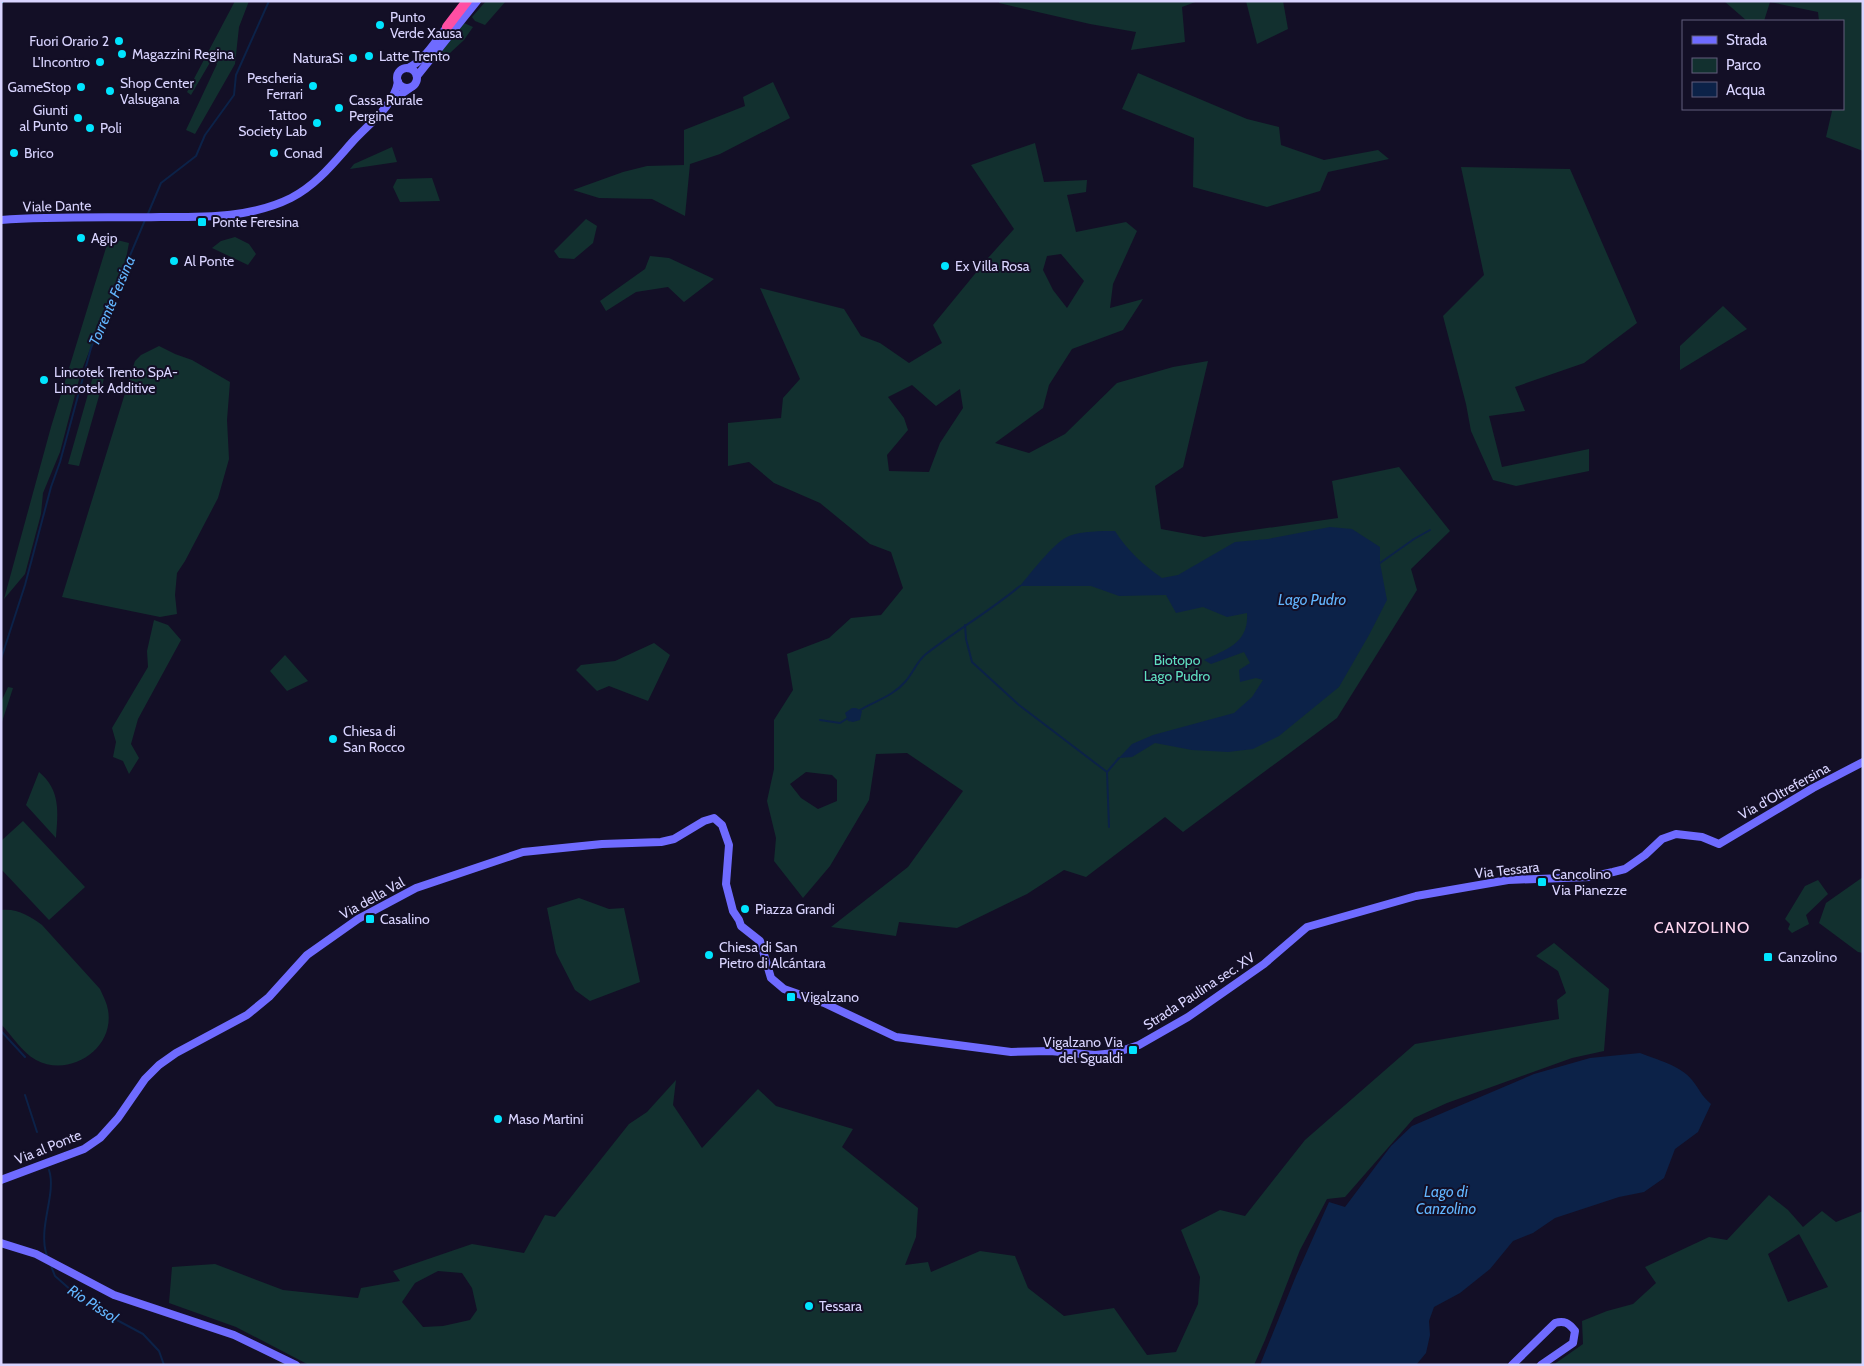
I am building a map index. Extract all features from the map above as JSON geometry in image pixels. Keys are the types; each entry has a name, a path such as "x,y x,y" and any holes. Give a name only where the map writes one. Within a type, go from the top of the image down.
{"highway":[{"path":"447,27 468,5"}],"street":[{"path":"387,105 415,85 417,76 468,5 477,1"},
{"path":"387,105 397,87 399,71 416,64 447,27"},
{"path":"408,68 414,70 417,76"},
{"path":"398,82 404,88 410,88"},
{"name":"Viale Dante","path":"1,220 179,217 250,212 268,207 291,198 318,180 387,105"},
{"name":"Via d'Oltrefersina","path":"1719,844 1813,788 1863,762"},
{"name":"Strada Paulina sec. XV","path":"637,842 661,842 674,838 704,821 714,818 722,826 729,844 726,884 733,911 741,926 760,941 771,978 784,989 824,1004 896,1037 1011,1052 1050,1051 1095,1056 1115,1053 1139,1045 1188,1017 1222,994 1264,964 1307,927"},
{"name":"Via Tessara","path":"1307,927 1416,896 1508,880 1598,876 1625,869 1645,855 1662,839 1676,834 1702,837 1719,844"},
{"name":"Via della Val","path":"159,1065 176,1053 248,1015 269,997 307,955 358,919 416,888 523,852 637,842"},
{"name":"Via al Ponte","path":"1,1180 84,1149 100,1138 118,1118 145,1079 159,1065"},
{"path":"1,1243 54,1262 114,1295 234,1335 296,1365"},
{"path":"1512,1365 1555,1322 1566,1322 1572,1326 1575,1331 1573,1343 1541,1365"}],"green space":[{"path":"235,1 249,1 239,27 235,64 195,134 186,130 217,64 212,59 191,95 187,92"},
{"path":"486,1 506,1 485,25 475,21 472,17"},
{"path":"999,1 1198,1 1182,7 1185,42 1131,50 1136,32 1090,24 999,3"},
{"path":"1246,1 1283,1 1288,29 1257,44"},
{"path":"1724,1 1863,1 1863,151 1826,137 1832,110 1844,110 1844,20 1819,20 1818,12 1770,2 1764,20 1746,20"},
{"path":"464,23 473,27 464,40 450,53 443,53 442,50"},
{"path":"1138,73 1247,119 1279,127 1281,145 1324,160 1378,150 1389,159 1328,172 1320,191 1267,207 1193,187 1194,138 1122,109"},
{"path":"773,82 790,118 720,154 690,164 685,216 652,199 599,198 573,190 623,172 647,166 684,165 684,130 745,106 743,97"},
{"name":"Biotopo Lago Pudro","path":"1035,143 1044,182 1087,180 1086,192 1067,195 1076,232 1126,222 1137,231 1113,284 1110,308 1143,299 1123,330 1072,349 1049,385 1043,408 995,443 1029,453 1065,434 1117,383 1173,367 1208,361 1183,467 1155,486 1161,529 1204,537 1338,518 1332,481 1399,467 1450,531 1411,569 1417,590 1337,718 1183,832 1165,817 1086,877 1064,870 1027,894 957,928 899,922 896,936 831,927 908,867 963,791 907,753 876,754 869,800 830,866 803,898 774,861 776,838 767,801 774,769 774,720 793,690 787,654 829,638 851,618 881,615 903,588 891,552 870,544 820,503 774,483 749,462 728,466 728,423 781,418 783,398 800,379 760,288 844,309 861,336 880,343 909,363 942,343 933,325 1014,229 971,165","holes":["1061,254 1084,281 1067,308 1053,290 1043,270 1047,256","912,385 936,406 960,389 963,408 940,443 929,472 889,471 887,455 908,430 904,418 888,397","806,772 832,775 837,780 837,801 818,809 801,798 790,784"]},
{"path":"392,147 397,162 350,169 354,164"},
{"path":"1461,167 1570,169 1637,323 1584,363 1515,387 1525,411 1489,416 1502,467 1589,449 1589,471 1516,486 1493,480 1471,431 1466,404 1443,316 1484,275"},
{"path":"432,178 440,201 400,202 393,187 397,179"},
{"path":"586,219 597,226 593,243 574,259 559,258 554,251"},
{"path":"235,237 249,244 256,254 248,265 212,248 221,241"},
{"path":"109,238 129,243 126,259 81,372 60,452 43,493 41,514 25,574 4,599 51,427"},
{"path":"650,256 669,258 714,279 684,302 668,287 636,292 606,311 600,301 645,269"},
{"path":"1723,306 1747,329 1680,370 1680,346"},
{"path":"159,346 192,360 230,382 227,420 229,459 218,498 177,573 175,595 177,614 160,617 62,597 135,361 141,355"},
{"path":"94,373 105,375 79,466 68,464"},
{"path":"154,620 168,625 181,640 138,719 131,744 139,758 129,774 123,761 113,757 116,742 112,728 148,667 147,651"},
{"path":"654,643 670,655 648,701 609,686 597,691 576,670 581,665 615,661"},
{"path":"285,655 308,681 287,691 270,671"},
{"path":"8,687 13,688 1,725 1,702"},
{"path":"39,772 46,779 55,794 57,811 56,838 26,805"},
{"path":"23,821 85,887 49,920 1,869 1,841"},
{"path":"1863,877 1863,953 1858,952 1819,923 1826,903"},
{"path":"1818,880 1828,894 1806,915 1809,924 1792,933 1788,929 1790,924 1785,919 1805,886"},
{"path":"579,898 609,909 624,908 640,982 590,1001 575,990 556,953 547,908"},
{"path":"1,910 23,913 42,925 100,989 105,999 108,1010 108,1024 104,1037 97,1048 76,1062 63,1065 49,1065 36,1060 22,1048 1,1024"},
{"path":"1554,943 1609,989 1604,1051 1572,1058 1447,1103 1414,1118 1345,1197 1327,1199 1300,1250 1254,1365 309,1365 236,1327 169,1303 172,1267 215,1264 283,1290 358,1298 361,1288 400,1281 393,1271 472,1244 524,1253 545,1215 555,1217 629,1124 647,1112 676,1080 673,1105 702,1148 758,1089 776,1106 853,1129 842,1147 918,1208 916,1237 905,1265 928,1262 931,1272 980,1251 1015,1256 1028,1288 1064,1316 1114,1308 1147,1355 1176,1352 1198,1304 1200,1277 1181,1230 1220,1210 1245,1216 1305,1140 1415,1044 1559,1019 1557,1000 1566,993 1558,971 1536,956","holes":["438,1271 462,1273 472,1288 477,1310 470,1320 443,1326 423,1327 402,1302 415,1283"]},
{"path":"1769,1195 1788,1210 1803,1227 1822,1211 1836,1222 1863,1211 1863,1365 1553,1365 1583,1344 1582,1321 1607,1311 1633,1304 1656,1283 1645,1267 1709,1237 1727,1240","holes":["1799,1234 1828,1287 1788,1302 1768,1254"]}],"water":[{"name":"Lago Pudro","path":"1330,527 1352,529 1380,547 1380,563 1387,600 1339,687 1279,736 1253,749 1228,752 1192,750 1155,743 1132,757 1119,758 1132,744 1153,735 1234,713 1252,697 1263,680 1256,678 1240,682 1239,670 1250,663 1244,652 1211,664 1204,660 1235,644 1244,631 1247,623 1247,613 1227,617 1203,607 1176,613 1166,595 1119,596 1091,586 1020,586 1043,558 1063,539 1080,533 1115,531 1136,557 1162,578 1178,575 1235,542 1268,539"},
{"path":"852,708 862,711 860,720 848,721 845,713"},
{"name":"Lago di Canzolino","path":"1640,1053 1681,1070 1692,1080 1711,1104 1698,1132 1675,1149 1664,1178 1644,1192 1619,1197 1555,1218 1533,1233 1513,1241 1490,1269 1460,1293 1434,1307 1429,1321 1430,1335 1426,1353 1416,1365 1260,1365 1296,1276 1329,1202 1345,1207 1391,1146 1412,1126 1534,1074 1590,1058"}],"waterway":[{"name":"Torrente Fersina","path":"147,216 161,183 196,156 205,135 234,95 236,75 269,1"},
{"name":"Torrente Fersina","path":"1,659 25,585 91,348 145,220"},
{"path":"1380,563 1430,530"},
{"path":"860,710 895,691 905,682 926,654 1020,586"},
{"path":"965,625 966,639 972,662 1019,705 1107,772"},
{"path":"820,720 840,723 848,718"},
{"path":"1109,827 1107,772 1119,758"},
{"name":"Rio Pissol","path":"1,1031 25,1057"},
{"name":"Rio Pissol","path":"25,1095 37,1132"},
{"name":"Rio Pissol","path":"47,1256 44,1234 51,1190 49,1170"},
{"name":"Rio Pissol","path":"51,1266 55,1276 81,1299 143,1334 159,1351 164,1365"}],"place":[{"name":"Punto Verde Xausa","path":"380,25"},
{"name":"Fuori Orario 2","path":"119,41"},
{"name":"Magazzini Regina","path":"122,54"},
{"name":"Latte Trento","path":"369,56"},
{"name":"NaturaSì","path":"353,58"},
{"name":"L'Incontro","path":"100,62"},
{"name":"Pescheria Ferrari","path":"313,86"},
{"name":"GameStop","path":"81,87"},
{"name":"Shop Center Valsugana","path":"110,91"},
{"name":"Cassa Rurale Pergine","path":"339,108"},
{"name":"Giunti al Punto","path":"78,118"},
{"name":"Tattoo Society Lab","path":"317,123"},
{"name":"Poli","path":"90,128"},
{"name":"Brico","path":"14,153"},
{"name":"Conad","path":"274,153"},
{"name":"Ponte Feresina","path":"202,222"},
{"name":"Agip","path":"81,238"},
{"name":"Al Ponte","path":"174,261"},
{"name":"Ex Villa Rosa","path":"945,266"},
{"name":"Lincotek Trento SpA- Lincotek Additive","path":"44,380"},
{"name":"Chiesa di San Rocco","path":"333,739"},
{"name":"Cancolino Via Pianezze","path":"1542,882"},
{"name":"Piazza Grandi","path":"745,909"},
{"name":"Casalino","path":"370,919"},
{"name":"Chiesa di San Pietro di Alcántara","path":"709,955"},
{"name":"Canzolino","path":"1768,957"},
{"name":"Vigalzano","path":"791,997"},
{"name":"Vigalzano Via del Sgualdi","path":"1133,1050"},
{"name":"Maso Martini","path":"498,1119"},
{"name":"Tessara","path":"809,1306"}],"district":[{"name":"CANZOLINO","path":"1702,927"}]}
